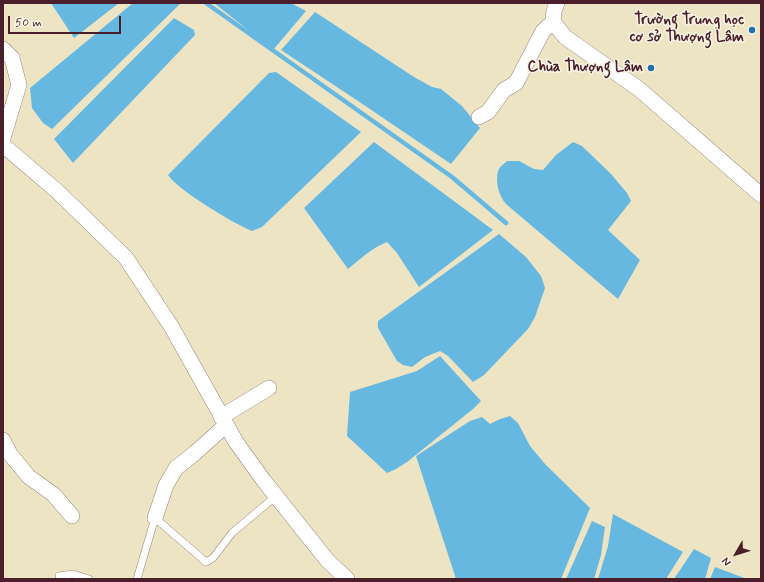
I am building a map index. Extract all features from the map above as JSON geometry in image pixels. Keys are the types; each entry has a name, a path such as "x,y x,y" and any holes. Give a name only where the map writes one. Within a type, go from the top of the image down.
{"street":[{"path":"479,117 488,112 504,90 516,83 543,31 553,22 554,11 557,3"},
{"path":"553,22 565,37 639,89 761,195"},
{"path":"3,49 12,58 19,85 3,138"},
{"path":"3,145 57,191 126,258 171,326 236,442 326,560 342,577"},
{"path":"155,518 166,485 176,468 195,453 224,421 269,388"},
{"path":"3,440 10,454 29,477 52,494 72,516"}],"lane":[{"path":"137,579 155,518 206,562 213,558 232,534 276,496"},
{"path":"59,576 73,574 89,579"}],"water":[{"path":"51,3 119,3 74,38"},
{"path":"133,3 181,3 52,129 43,123 32,108 30,88"},
{"path":"214,3 291,3 306,11 273,50"},
{"path":"315,12 414,77 432,87 441,89 462,106 480,128 451,164 281,50"},
{"path":"174,18 194,30 195,35 73,163 54,139"},
{"path":"276,72 361,132 262,227 252,231 194,198 174,182 168,175 269,73"},
{"path":"374,142 493,230 419,287 397,253 387,242 371,251 348,269 304,208"},
{"path":"573,142 582,146 611,174 627,193 631,201 608,230 640,260 618,299 506,204 498,189 498,171 507,161 519,161 534,169 543,170 556,155"},
{"path":"499,234 526,257 541,276 545,288 535,317 528,329 484,375 473,382 448,356 440,351 425,357 412,367 403,365 397,361 378,328 378,321"},
{"path":"440,356 481,401 407,462 387,473 347,436 350,392 417,371"},
{"path":"510,416 518,423 530,446 545,464 590,508 561,579 456,579 416,456 470,421 482,417 490,424"},
{"path":"613,514 683,552 666,579 598,579 608,546"},
{"path":"592,521 605,527 601,555 594,579 566,579"},
{"path":"694,549 711,558 705,579 674,579"},
{"path":"715,567 747,579 710,579"}],"waterway":[{"path":"206,3 452,177 506,223"}],"place":[{"name":"Trường Trung học cơ sở Thượng Lâm","path":"752,30"},
{"name":"Chùa Thượng Lâm","path":"651,68"}]}
